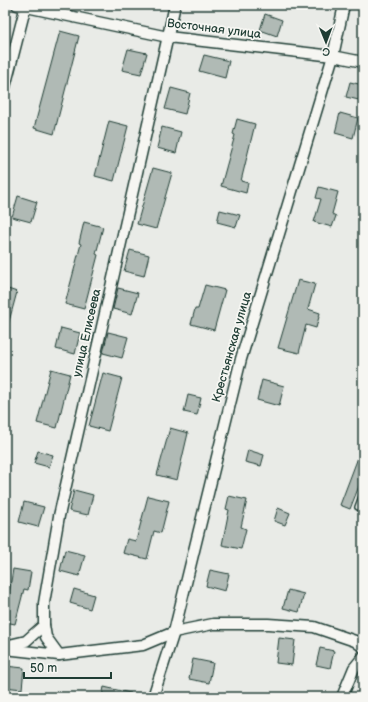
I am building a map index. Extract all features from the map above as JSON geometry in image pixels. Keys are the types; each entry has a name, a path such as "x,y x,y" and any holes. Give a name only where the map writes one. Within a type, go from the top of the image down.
{"street":[{"name":"улица Елисеева","path":"59,655 46,637 44,625 44,603 59,516 176,5"},
{"name":"Крестьянская улица","path":"153,697 174,632 241,359 333,56 344,5"},
{"name":"Восточная улица","path":"23,6 168,37 333,56 363,62"},
{"path":"5,87 23,6"},
{"path":"5,647 59,655 143,645 174,632 213,624 268,624 314,627 355,641 363,647"},
{"path":"5,647 26,640 44,625"},
{"path":"342,697 354,668 363,657"}],"lane":[{"path":"358,508 363,494"}],"building":[{"path":"265,14 282,20 277,36 260,30"},
{"path":"60,31 79,36 54,134 34,128"},
{"path":"128,49 147,53 141,74 122,70"},
{"path":"204,55 229,61 225,78 199,71"},
{"path":"350,82 363,85 363,101 346,97"},
{"path":"171,88 190,93 185,114 165,109"},
{"path":"340,113 358,118 353,138 335,133"},
{"path":"237,119 255,124 241,181 248,183 246,193 221,186 235,135 233,134"},
{"path":"109,121 128,126 114,181 95,176"},
{"path":"162,127 181,132 176,153 157,148"},
{"path":"153,168 172,173 156,229 137,224"},
{"path":"319,187 338,192 332,214 336,216 332,227 314,222 321,199 316,198"},
{"path":"18,196 37,202 31,222 12,217"},
{"path":"220,210 240,215 236,227 217,222"},
{"path":"84,222 103,227 96,254 98,255 84,309 65,304 81,244 79,243"},
{"path":"130,250 149,255 144,276 124,271"},
{"path":"298,280 315,284 308,309 320,313 316,328 306,325 299,353 278,348"},
{"path":"205,285 225,290 214,330 191,324 195,309 198,309"},
{"path":"5,288 17,292 8,325 5,324"},
{"path":"118,288 138,293 132,314 113,309"},
{"path":"61,328 80,333 75,354 56,349"},
{"path":"108,332 128,337 122,358 103,353"},
{"path":"51,369 70,374 57,428 37,423"},
{"path":"103,373 122,378 108,431 89,426"},
{"path":"262,380 284,386 279,406 257,400"},
{"path":"188,395 201,398 197,415 184,412"},
{"path":"170,428 188,433 177,480 157,475"},
{"path":"362,447 363,476 350,509 340,505"},
{"path":"248,450 264,455 261,466 245,462"},
{"path":"38,451 53,455 49,467 34,463"},
{"path":"74,490 93,495 88,515 69,511"},
{"path":"148,496 169,501 161,533 154,531 147,559 123,553 127,539 136,541"},
{"path":"229,496 247,500 241,527 246,529 241,549 222,545 229,510 226,509"},
{"path":"24,502 44,507 38,527 19,522"},
{"path":"278,508 290,513 285,525 274,521"},
{"path":"65,550 85,555 79,576 60,571"},
{"path":"13,569 31,572 28,590 24,589 15,624 5,622 5,599 8,600"},
{"path":"210,570 229,574 225,591 206,586"},
{"path":"74,589 94,595 90,609 70,603"},
{"path":"288,590 304,594 299,612 283,608"},
{"path":"279,638 295,640 292,665 276,663"},
{"path":"320,648 334,651 330,668 316,665"},
{"path":"193,659 213,663 209,683 189,679"},
{"path":"5,666 24,668 22,689 5,687"},
{"path":"104,687 130,693 130,697 102,697"}]}
